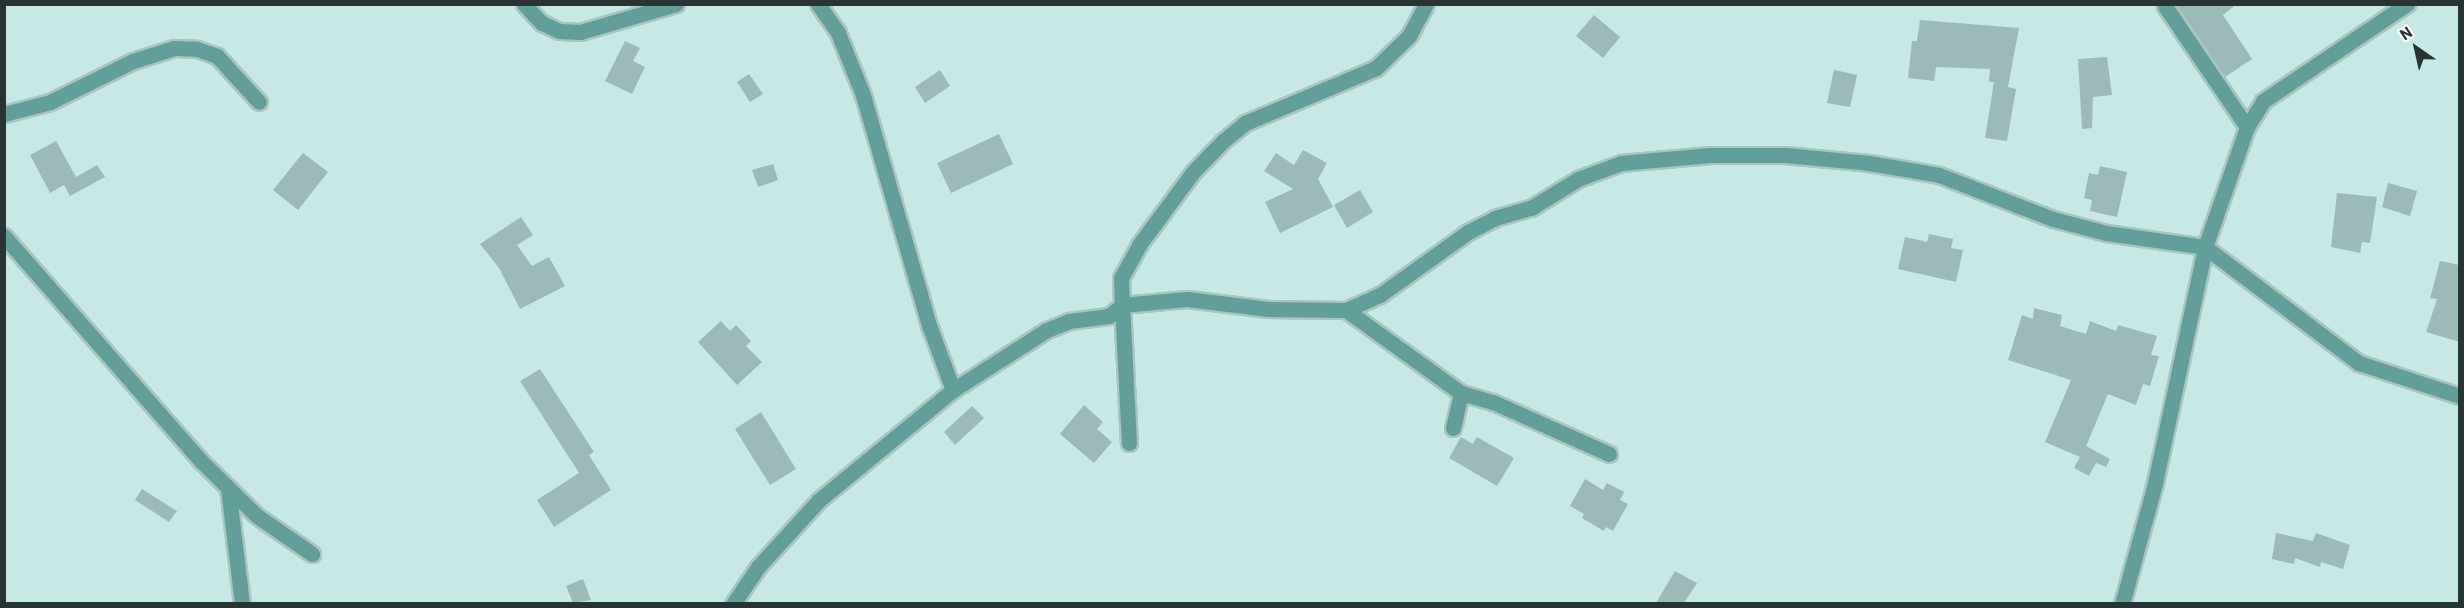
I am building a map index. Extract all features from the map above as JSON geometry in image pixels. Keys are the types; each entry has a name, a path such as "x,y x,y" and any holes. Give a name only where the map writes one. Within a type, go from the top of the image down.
{"street":[{"path":"524,4 542,23 559,31 580,32 676,4"},
{"path":"818,4 838,33 862,95 930,328 953,390"},
{"path":"1129,442 1121,278 1139,245 1193,171 1222,141 1245,123 1376,68 1409,36 1426,4"},
{"path":"2122,603 2155,483 2205,247 2247,128 2263,100 2407,4"},
{"path":"2165,6 2247,128"},
{"path":"4,114 50,102 133,61 174,48 197,49 217,56 259,102"},
{"path":"733,603 758,567 819,500 953,390 1047,330 1069,321 1109,316 1122,305 1187,298 1268,309 1346,310 1397,284 1468,232 1495,218 1532,208 1578,179 1621,163 1711,155 1806,157 1939,175 2053,219 2106,233 2205,247 2359,363 2460,396"},
{"path":"4,236 228,488 257,516 312,554"},
{"path":"1346,310 1461,393 1493,402 1610,454"},
{"path":"1453,428 1461,393"},
{"path":"228,488 242,603"}],"building":[{"path":"2176,4 2237,4 2223,15 2252,59 2225,77"},
{"path":"1594,15 1620,37 1603,58 1576,36"},
{"path":"1920,20 2019,28 2008,87 2016,89 2007,141 1985,138 1994,82 1989,82 1990,69 1936,67 1934,81 1908,78 1912,41 1917,41"},
{"path":"625,41 640,48 633,61 645,67 632,94 605,81"},
{"path":"2107,57 2112,95 2093,97 2092,128 2082,129 2078,59"},
{"path":"940,70 950,86 925,103 915,87"},
{"path":"1834,70 1857,75 1850,107 1827,103"},
{"path":"749,74 763,94 750,102 737,82"},
{"path":"999,134 1013,164 951,193 937,163"},
{"path":"56,141 76,177 97,165 105,177 70,196 64,185 50,193 30,155"},
{"path":"1303,150 1327,163 1318,179 1333,207 1280,233 1265,202 1293,189 1264,171 1276,153 1294,165"},
{"path":"303,153 328,172 298,210 273,190"},
{"path":"773,164 778,180 758,187 752,170"},
{"path":"2100,166 2127,172 2117,217 2090,211 2092,200 2084,198 2089,173 2098,175"},
{"path":"2388,183 2417,191 2410,216 2382,207"},
{"path":"1360,190 1373,212 1347,228 1334,205"},
{"path":"2337,193 2377,197 2370,243 2362,242 2360,253 2331,247"},
{"path":"521,217 533,235 517,245 532,266 549,257 565,286 520,309 499,268 480,244"},
{"path":"1929,234 1953,239 1951,248 1963,250 1956,282 1898,269 1905,237 1927,242"},
{"path":"2440,261 2460,265 2460,342 2426,332 2437,299 2430,298"},
{"path":"2034,308 2062,315 2060,326 2086,334 2090,321 2116,331 2118,325 2157,336 2151,355 2159,356 2150,386 2143,384 2136,405 2108,394 2086,446 2110,459 2106,467 2096,463 2089,476 2074,468 2080,457 2045,442 2071,380 2008,360 2022,315 2033,319"},
{"path":"721,321 730,331 736,325 751,341 746,346 762,362 737,385 698,342"},
{"path":"540,369 594,452 589,455 611,490 554,527 537,500 579,473 520,381"},
{"path":"1084,405 1103,422 1097,429 1112,442 1094,463 1060,434"},
{"path":"972,406 984,418 955,445 944,432"},
{"path":"761,412 796,469 770,485 735,429"},
{"path":"1461,437 1473,444 1477,437 1514,458 1497,486 1449,458"},
{"path":"1585,479 1603,490 1607,483 1624,492 1620,500 1628,504 1613,531 1606,527 1604,531 1582,518 1584,514 1570,506"},
{"path":"142,489 177,511 169,522 135,500"},
{"path":"2276,533 2313,541 2316,533 2350,545 2343,569 2321,562 2320,567 2295,558 2294,564 2272,559"},
{"path":"1675,571 1697,583 1684,603 1656,603"},
{"path":"583,579 591,600 573,603 566,586"}]}
